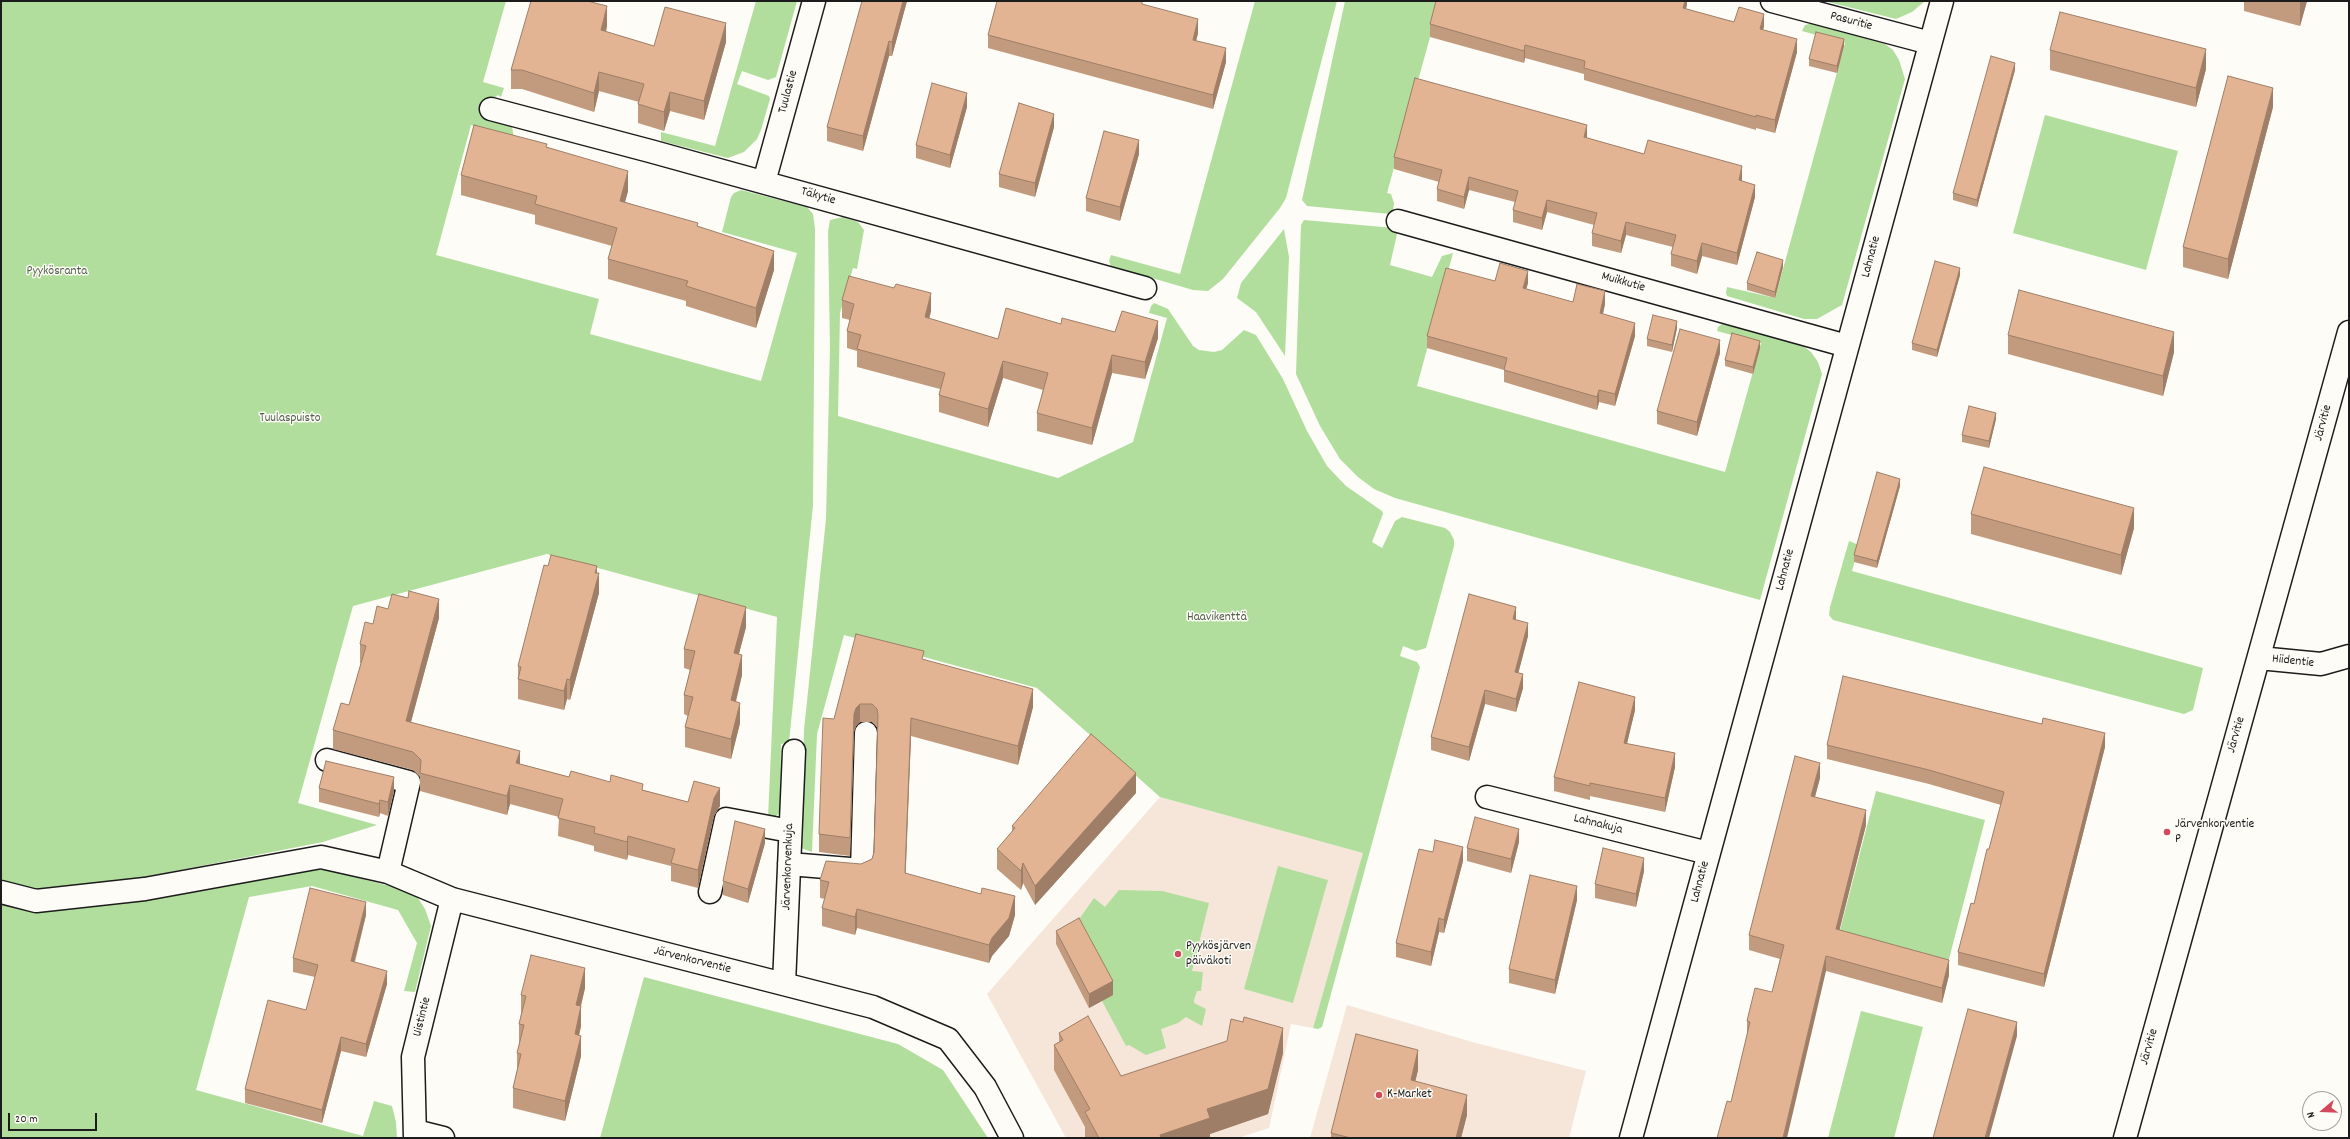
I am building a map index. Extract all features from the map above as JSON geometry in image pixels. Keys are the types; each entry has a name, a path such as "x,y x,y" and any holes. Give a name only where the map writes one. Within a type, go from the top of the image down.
{"street":[{"name":"Tuulastie","path":"764,182 814,1"},
{"name":"Pasuritie","path":"1772,1 1930,43"},
{"name":"Lahnatie","path":"1631,1138 1942,1"},
{"name":"Täkytie","path":"491,110 764,182 1145,288"},
{"name":"Muikkutie","path":"1398,220 1847,346"},
{"name":"Järvitie","path":"2125,1138 2349,332"},
{"name":"Hiidentie","path":"2259,658 2321,664 2349,656"},
{"path":"789,864 862,870 866,733"},
{"name":"Järvenkorvenkuja","path":"784,984 794,751"},
{"path":"327,760 409,782 388,872"},
{"name":"Lahnakuja","path":"1487,797 1708,853"},
{"path":"710,892 726,819 790,831"},
{"name":"Järvenkorventie","path":"1,892 36,901 130,891 321,857 388,872 452,899 873,1007 948,1039 985,1086 1012,1138"},
{"name":"Uistintie","path":"415,1134 413,1057 452,899"},
{"path":"415,1134 443,1138"}],"shaded area":[{"name":"Pyykösjärven päiväkoti","path":"1160,797 1364,853 1313,1028 1291,1024 1269,1128 1238,1138 1066,1138 987,994"},
{"path":"1347,1005 1472,1042 1586,1071 1569,1138 1310,1138"}],"green space":[{"name":"Tuulaspuisto","path":"1,1 506,1 483,82 504,88 501,97 498,95 494,98 488,118 490,122 495,121 512,127 514,137 471,125 436,255 599,299 590,334 761,381 797,253 722,232 731,197 734,193 741,190 807,207 813,214 815,229 813,505 789,742 781,744 780,812 775,817 768,818 777,617 547,554 353,606 298,803 377,825 323,842 140,878 141,898 312,870 326,870 406,890 416,895 425,909 431,926 415,992 404,991 417,943 398,910 312,886 249,897 196,1090 363,1136 374,1101 392,1106 396,1122 397,1138 1,1138"},
{"path":"756,1 797,1 776,77 768,80 742,71 737,84 769,96 770,99 757,139 744,152 728,158 661,141 661,132 715,146"},
{"path":"1255,1 1337,1 1286,198 1280,208 1223,279 1208,291 1193,290 1111,266 1109,261 1111,255 1180,274"},
{"path":"1345,1 1440,1 1387,193 1391,194 1394,203 1393,212 1390,214 1307,206 1302,200"},
{"path":"1824,1 1925,1 1912,12 1896,19"},
{"path":"1813,23 1885,44 1893,50 1899,60 1905,79 1842,305 1817,319 1804,319 1727,296 1726,293 1727,287 1775,298 1845,43 1802,31 1805,25"},
{"path":"2045,115 2178,151 2146,270 2013,233"},
{"name":"Haavikenttä","path":"843,217 858,222 864,230 857,269 853,268 840,313 838,416 1058,478 1133,442 1167,318 1149,313 1151,306 1154,303 1168,309 1193,346 1199,350 1214,352 1222,350 1244,330 1256,335 1283,379 1307,431 1327,466 1346,486 1382,511 1383,514 1372,542 1382,548 1395,521 1402,517 1445,528 1450,532 1454,540 1454,546 1426,648 1416,651 1403,646 1400,656 1417,662 1420,667 1322,1027 1318,1029 1313,1028 1363,853 1160,797 1037,688 844,635 817,734 812,852 801,848 804,730 826,519 830,348 828,232 830,220"},
{"path":"1304,220 1394,228 1397,234 1390,265 1432,277 1442,256 1453,253 1417,386 1725,472 1761,343 1717,331 1718,327 1722,324 1798,342 1811,352 1818,362 1822,374 1760,600 1395,498 1374,489 1358,477 1340,459 1320,426 1296,374 1301,225"},
{"path":"1284,229 1289,257 1285,356 1256,312 1237,298 1241,283"},
{"path":"1849,541 1859,545 1852,571 2203,668 2193,710 2184,714 1833,620 1829,615 1830,607"},
{"path":"1876,791 1985,820 1948,963 1839,934"},
{"path":"1278,866 1328,880 1293,1003 1244,989"},
{"path":"1119,890 1162,891 1209,903 1192,971 1203,972 1201,991 1197,991 1194,1000 1194,1003 1206,1009 1202,1026 1186,1017 1178,1023 1161,1029 1166,1048 1146,1055 1129,1045 1126,1046 1102,1001 1073,928 1094,898 1105,907"},
{"path":"644,977 898,1044 943,1070 988,1138 600,1138"},
{"path":"1861,1011 1923,1027 1894,1138 1828,1138"}],"building":[{"path":"531,1 587,1 607,6 601,30 654,46 665,7 726,23 704,101 670,92 664,112 638,104 644,84 599,72 594,93 522,70 511,70"},
{"path":"862,1 903,1 892,42 889,41 863,136 827,127"},
{"path":"997,1 1142,1 1142,4 1198,19 1193,40 1226,48 1213,95 988,35"},
{"path":"1436,1 1685,1 1683,8 1734,22 1739,7 1764,14 1760,29 1797,39 1775,120 1756,115 1756,117 1584,68 1585,61 1525,45 1524,51 1430,24"},
{"path":"2060,12 2206,49 2196,88 2050,50"},
{"path":"1816,32 1844,39 1837,66 1809,59"},
{"path":"1991,56 2015,63 1977,200 1953,193"},
{"path":"2228,76 2273,88 2228,259 2183,247"},
{"path":"1415,78 1587,125 1584,137 1644,154 1648,140 1742,166 1739,180 1755,185 1737,253 1702,243 1697,261 1671,254 1676,235 1626,222 1621,241 1592,233 1597,213 1547,200 1542,218 1513,210 1518,191 1469,177 1464,197 1437,189 1442,170 1394,157"},
{"path":"932,83 967,93 950,155 916,145"},
{"path":"1019,103 1054,114 1035,183 999,174"},
{"path":"474,125 547,144 546,147 628,171 620,201 698,223 697,226 774,251 756,308 686,286 688,281 608,259 617,228 535,204 537,196 461,175"},
{"path":"1104,131 1139,140 1120,207 1086,198"},
{"path":"1757,252 1783,260 1775,292 1747,283"},
{"path":"1935,261 1960,268 1937,350 1912,343"},
{"path":"1500,263 1528,271 1523,288 1573,302 1577,284 1605,291 1600,313 1635,323 1615,394 1599,390 1597,397 1504,370 1507,358 1427,336 1446,268 1495,281"},
{"path":"849,276 894,288 896,284 931,293 925,317 998,339 1006,308 1061,324 1062,318 1115,332 1122,311 1158,321 1145,362 1112,355 1092,428 1037,413 1048,373 1003,361 988,409 939,395 945,373 857,349 861,335 847,331 854,304 842,300"},
{"path":"2019,290 2174,332 2163,376 2008,335"},
{"path":"1653,315 1677,321 1672,345 1647,339"},
{"path":"1680,329 1720,340 1697,422 1657,411"},
{"path":"1732,333 1760,341 1753,367 1725,360"},
{"path":"1969,406 1996,413 1989,441 1962,435"},
{"path":"1984,467 2134,508 2121,555 1971,514"},
{"path":"1877,472 1900,479 1877,561 1854,555"},
{"path":"551,555 597,566 595,573 599,573 570,680 567,679 564,691 518,679 521,667 518,666 544,565 548,566"},
{"path":"409,591 439,599 406,721 520,751 516,763 569,777 571,771 610,782 611,775 643,784 642,790 688,802 694,781 720,788 714,798 698,870 671,863 675,849 628,836 627,842 594,833 595,827 558,818 563,799 510,785 507,796 420,773 421,760 413,752 333,730 341,703 349,705 366,646 360,644 365,622 373,624 377,606 388,609 392,594 408,598"},
{"path":"699,594 746,607 734,653 742,655 731,700 740,703 731,739 685,727 693,697 684,695 695,651 684,649"},
{"path":"1469,594 1516,607 1513,619 1528,623 1515,672 1523,674 1516,699 1485,690 1469,747 1431,737"},
{"path":"856,634 924,651 922,659 1033,689 1018,746 911,718 905,873 981,894 982,888 1015,896 1009,918 992,938 989,945 857,909 855,917 822,908 829,882 820,880 826,861 861,864 872,859 874,852 878,715 877,709 872,704 860,704 856,708 854,714 850,838 819,834 823,718 834,719"},
{"path":"1843,676 2042,724 2043,718 2105,733 2044,974 1958,952 1971,903 1974,904 1987,849 1989,849 2004,792 1929,770 1827,745"},
{"path":"1579,682 1635,697 1624,743 1675,753 1665,798 1590,783 1590,786 1554,777"},
{"path":"1091,734 1136,773 1035,886 1023,863 1021,871 997,849 1015,828 1012,826"},
{"path":"1795,756 1820,763 1811,796 1866,810 1836,929 1949,960 1942,988 1826,956 1783,1138 1717,1138 1727,1101 1731,1102 1750,1022 1747,1021 1755,988 1772,992 1784,945 1749,935"},
{"path":"326,761 394,777 388,802 380,800 379,804 319,788"},
{"path":"1475,817 1519,829 1511,859 1467,848"},
{"path":"735,821 765,829 748,889 723,881"},
{"path":"1435,840 1463,847 1444,920 1439,918 1431,952 1396,943 1419,849 1433,852"},
{"path":"1603,848 1644,858 1636,894 1595,884"},
{"path":"1530,875 1577,886 1555,980 1509,969"},
{"path":"310,888 366,902 351,961 387,971 366,1044 341,1037 322,1110 245,1089 268,1000 306,1010 318,965 293,958"},
{"path":"1079,918 1113,981 1089,994 1056,931"},
{"path":"531,955 585,968 576,1005 581,1006 575,1034 581,1036 565,1101 513,1088 521,1054 517,1053 524,1025 519,1024 526,996 521,995"},
{"path":"1968,1009 2017,1022 1985,1138 1933,1138"},
{"path":"1088,1016 1121,1076 1227,1041 1231,1019 1243,1022 1244,1017 1283,1028 1268,1089 1207,1109 1210,1118 1160,1135 1161,1138 1099,1138 1085,1112 1090,1109 1054,1045 1063,1040 1059,1033"},
{"name":"K-Market","path":"1356,1034 1418,1050 1411,1080 1467,1095 1456,1138 1351,1138 1331,1133"}],"place":[{"name":"Järvenkorventie P","path":"2167,832"},
{"name":"Pyykösjärven päiväkoti","path":"1178,954"},
{"name":"K-Market","path":"1379,1095"}],"park label":[{"name":"Pyykösranta","path":"57,272"}]}
